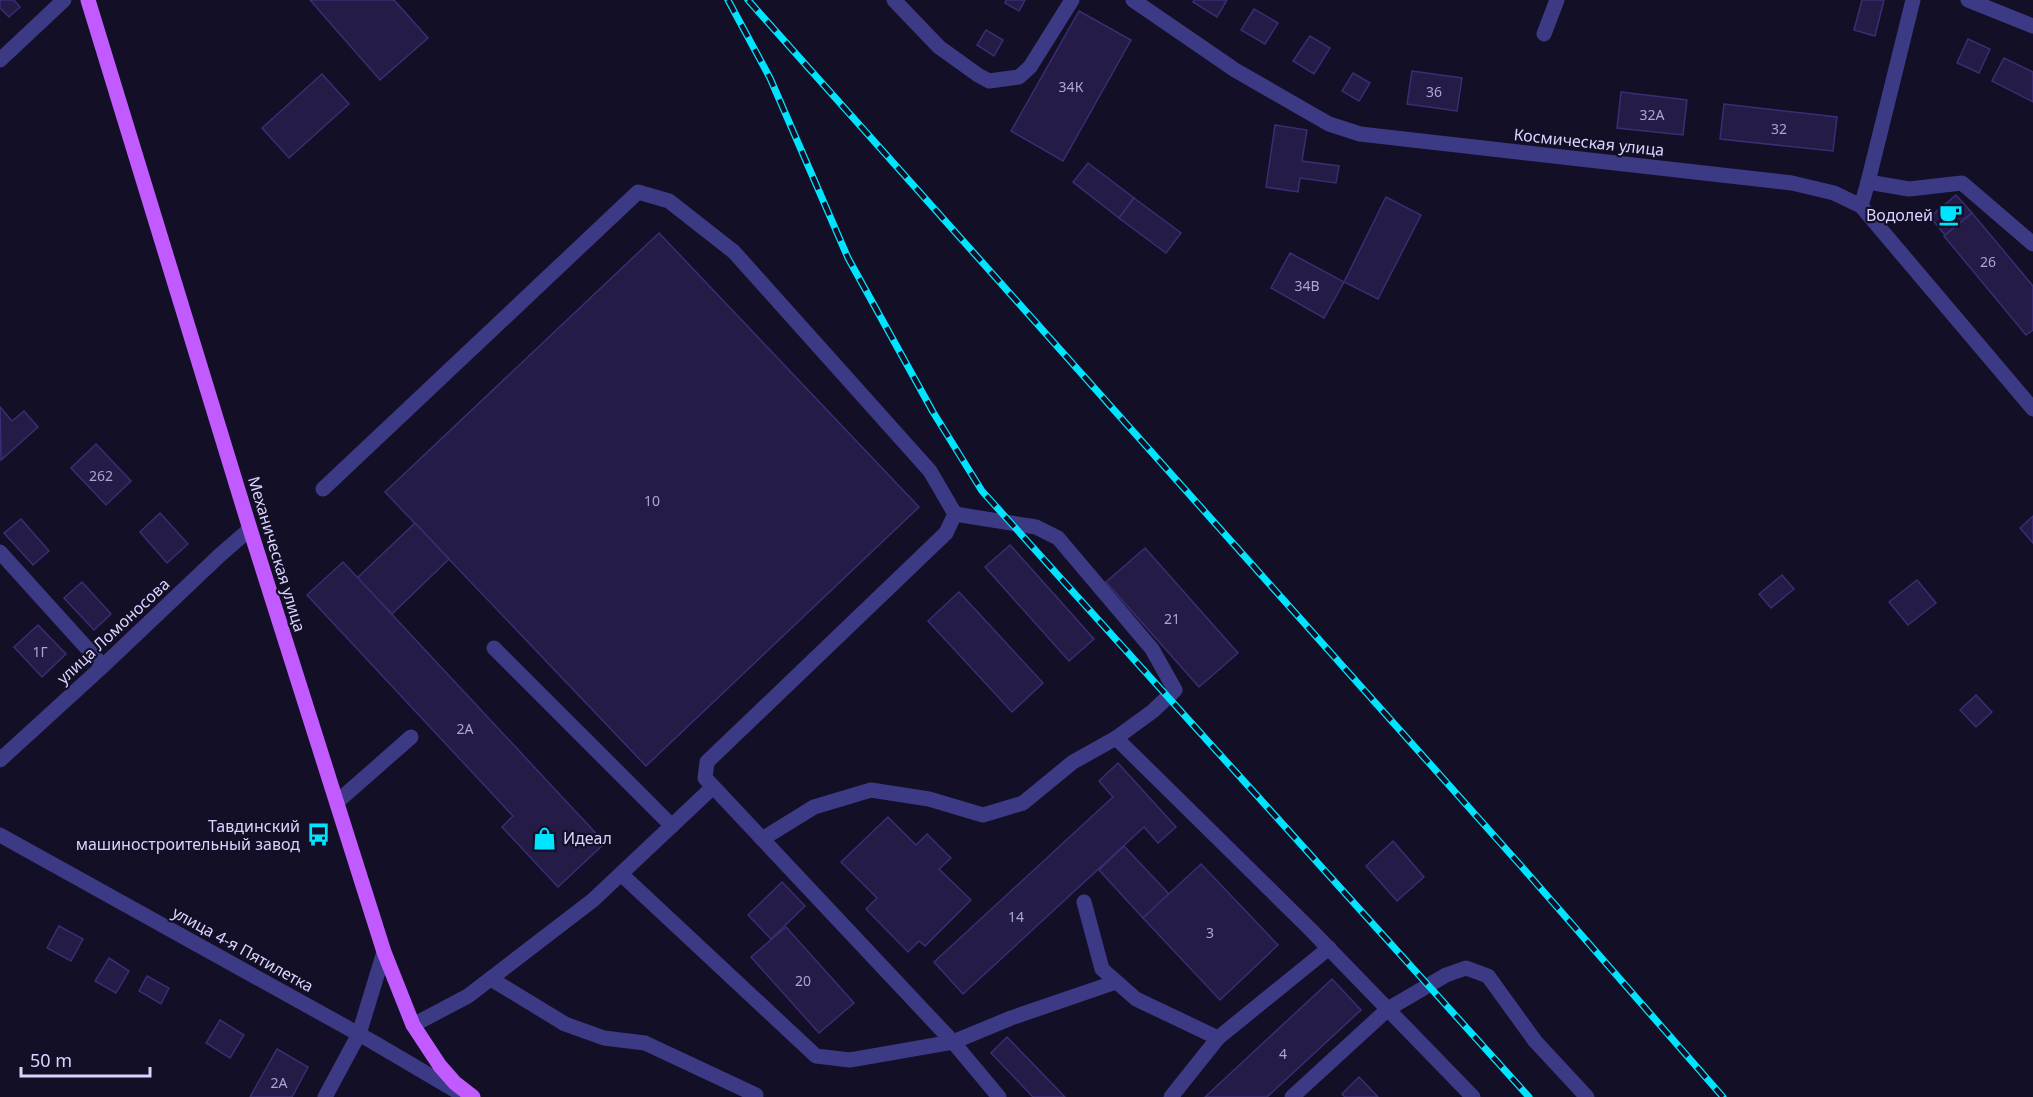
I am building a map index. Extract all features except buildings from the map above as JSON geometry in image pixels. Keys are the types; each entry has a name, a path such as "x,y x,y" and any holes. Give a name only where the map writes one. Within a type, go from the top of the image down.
{"main road":[{"name":"Механическая улица","path":"88,0 250,529 384,952 413,1025 440,1066 455,1083 473,1097"}],"street":[{"path":"0,60 64,0"},
{"path":"894,0 939,47 989,81 1019,76 1030,67 1072,0"},
{"name":"Космическая улица","path":"1133,0 1235,70 1329,124 1360,134 1792,183 1834,194 1861,206"},
{"path":"1544,34 1557,0"},
{"path":"1913,0 1861,206 2033,409"},
{"path":"1968,0 2033,26"},
{"path":"1868,182 1909,189 1962,183 2033,244"},
{"path":"323,489 638,192 669,201 734,252 930,471 955,514"},
{"path":"762,839 814,807 871,790 929,799 983,815 1023,803 1073,762 1116,738 1153,711 1175,690 1152,649 1058,538 1036,527 955,514"},
{"path":"955,514 946,532 707,762 705,778 953,1042 999,1097"},
{"name":"улица Ломоносова","path":"0,760 250,529"},
{"path":"0,552 104,666"},
{"path":"494,648 672,826"},
{"path":"337,802 411,737"},
{"path":"1116,738 1329,948 1473,1097"},
{"path":"413,1025 468,996 594,900 713,787"},
{"name":"улица 4-я Пятилетка","path":"0,835 359,1034 467,1097"},
{"path":"621,874 816,1056 850,1060 953,1042 1011,1018 1116,982"},
{"path":"1084,902 1102,969 1136,999 1218,1038"},
{"path":"1171,1097 1218,1038 1329,948"},
{"path":"325,1097 359,1034 384,952"},
{"path":"1292,1097 1388,1009 1446,975 1466,968 1488,976 1535,1041 1582,1095"},
{"path":"491,979 565,1024 604,1038 645,1043 756,1095"}],"railway":[{"path":"728,0 770,78 848,258 933,412 982,491 1529,1097"},
{"path":"748,0 1522,867 1723,1097"}],"place":[{"name":"Водолей","path":"1951,215"},
{"name":"Тавдинский машиностроительный завод","path":"318,835"},
{"name":"Идеал","path":"545,838"}]}
